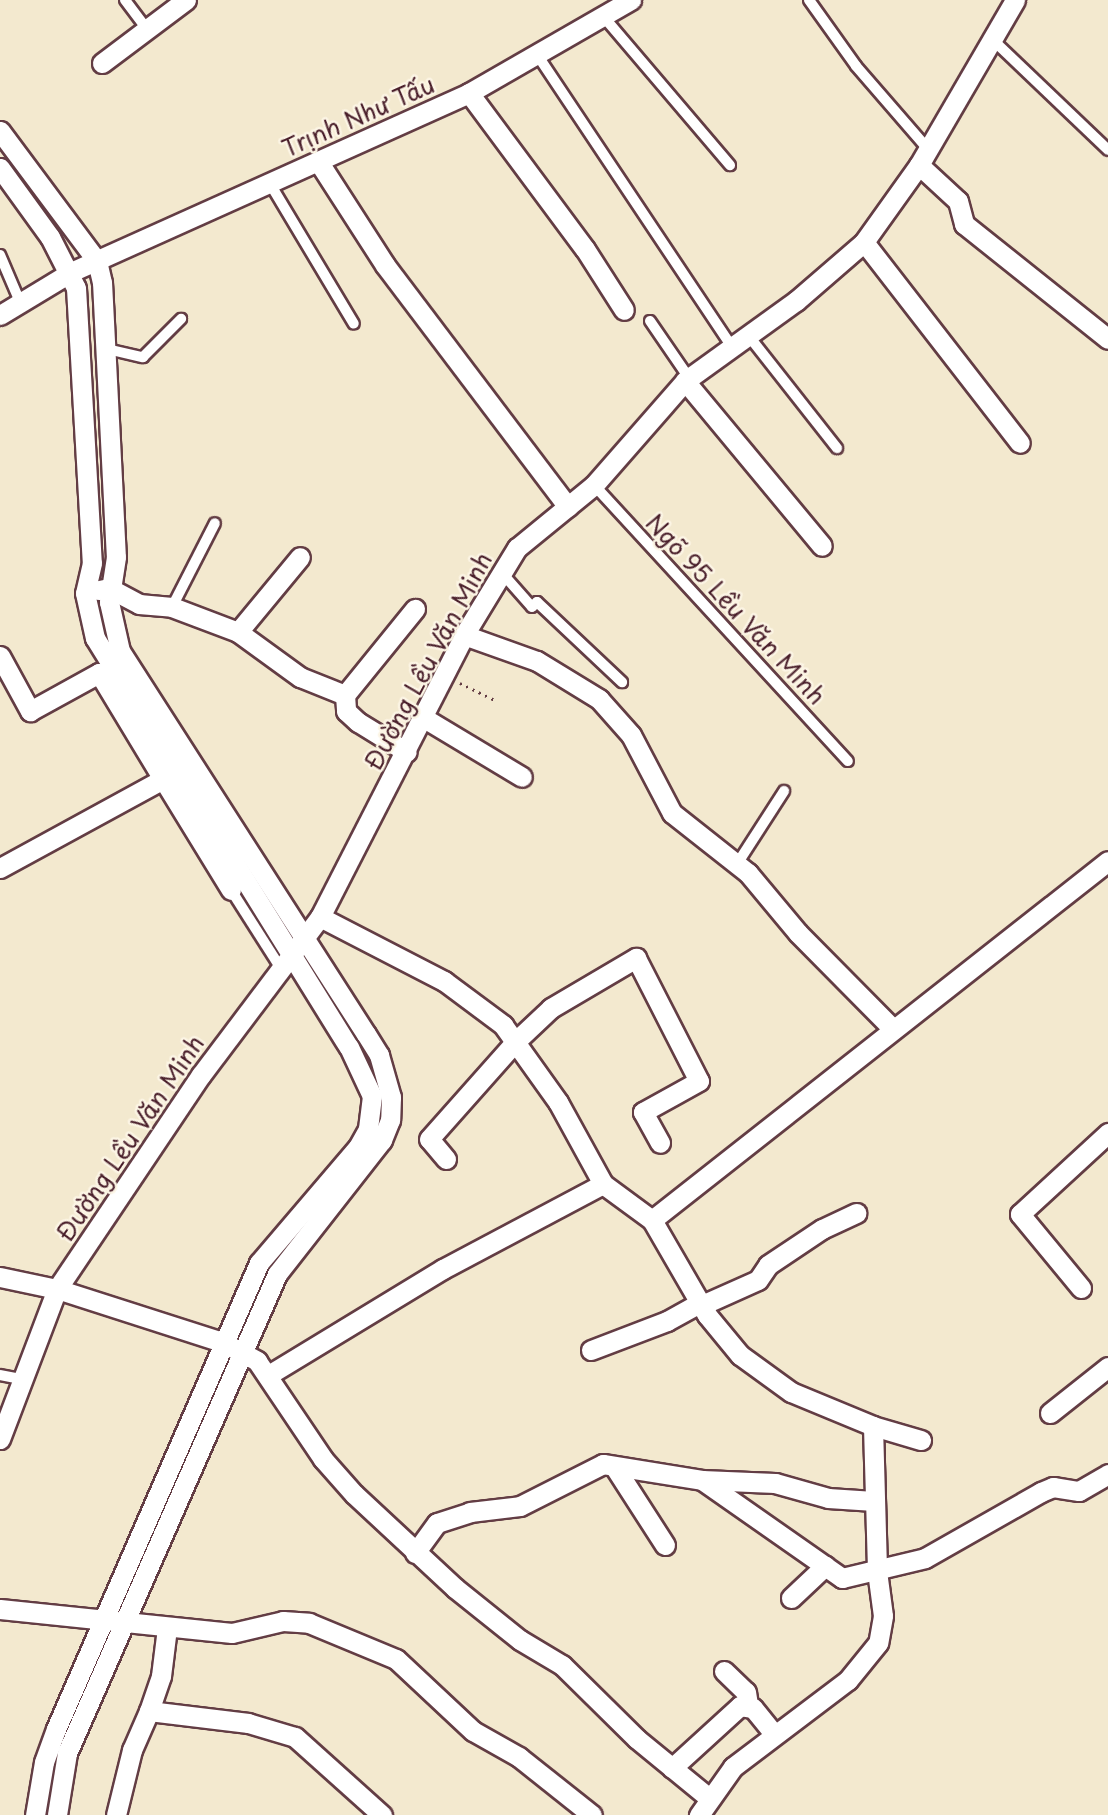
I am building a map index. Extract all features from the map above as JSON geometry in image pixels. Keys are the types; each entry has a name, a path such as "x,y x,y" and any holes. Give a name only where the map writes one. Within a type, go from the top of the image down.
{"street":[{"path":"102,63 186,0"},
{"name":"Trịnh Như Tấu","path":"0,315 71,272 469,93 631,0"},
{"name":"Đường Lều Văn Minh","path":"0,1439 20,1379 57,1289 201,1074 320,918 407,752 464,635 517,548 594,485 687,380 864,242 924,157 1015,0"},
{"path":"469,93 585,249 624,310"},
{"path":"0,131 97,261 107,349 116,557 109,588 112,625 120,651 306,936 379,1055 391,1097 390,1120 382,1140 259,1263 222,1342 138,1568"},
{"path":"924,157 958,201 964,224 1108,339"},
{"path":"318,161 384,265 568,507"},
{"path":"0,168 71,272 80,312 92,563 85,593 95,638 285,962 362,1069 372,1096 368,1129 282,1265 244,1352 44,1762 35,1815"},
{"path":"864,242 1020,443"},
{"path":"687,380 822,546"},
{"path":"238,632 300,557"},
{"path":"85,593 109,588 139,604 172,607 238,632 300,677 345,695"},
{"path":"407,752 346,711 345,695 415,609"},
{"path":"464,635 537,661 599,699 631,735 672,813 737,864 893,1029"},
{"path":"0,656 30,711 99,673 231,890"},
{"path":"424,718 522,777"},
{"path":"0,868 163,779"},
{"path":"652,1220 1108,861"},
{"path":"320,918 473,998 516,1041 558,1102 603,1184 652,1220 701,1303 740,1355 791,1392 873,1426 921,1440"},
{"path":"446,1159 429,1139 516,1041 551,1009 636,958 699,1081 643,1112 660,1143"},
{"path":"1081,1288 1020,1213 1108,1133"},
{"path":"270,1374 430,1276 603,1184"},
{"path":"591,1350 667,1321 738,1285 758,1280 768,1265 822,1229 857,1213"},
{"path":"0,1277 57,1289 222,1342 244,1352 270,1374 323,1459 415,1553 520,1640 562,1665 672,1768 704,1807 733,1767 865,1664 881,1631 873,1426"},
{"path":"1050,1413 1108,1367"},
{"path":"415,1553 437,1523 470,1512 520,1506 595,1465 614,1465 702,1480 746,1479 828,1497 874,1501"},
{"path":"614,1465 665,1545"},
{"path":"702,1480 842,1578 925,1558 1041,1492 1054,1487 1079,1491 1108,1474"},
{"path":"791,1598 825,1566"},
{"path":"0,1609 232,1633 283,1621 309,1623 377,1648 417,1676 473,1731 519,1757 592,1815"},
{"path":"57,1815 67,1753 111,1621"},
{"path":"116,1815 132,1750 161,1676 167,1628"},
{"path":"724,1671 746,1692 747,1705 774,1734"},
{"path":"672,1768 740,1706 747,1705"},
{"path":"149,1711 248,1723 295,1737 382,1815"}],"lane":[{"path":"125,0 147,29"},
{"path":"809,0 924,157"},
{"path":"603,15 730,165"},
{"path":"991,38 1108,150"},
{"path":"535,53 740,341 837,448"},
{"path":"269,182 354,324"},
{"path":"0,255 20,302"},
{"path":"107,349 143,357 181,320"},
{"path":"650,321 687,380"},
{"name":"Ngõ 95 Lều Văn Minh","path":"594,485 848,761"},
{"path":"172,607 215,523"},
{"path":"502,573 532,607 537,602 622,682"},
{"path":"737,864 784,791"},
{"path":"231,890 285,962"},
{"path":"0,1375 20,1379"}],"path":[{"path":"444,676 495,700"}]}
